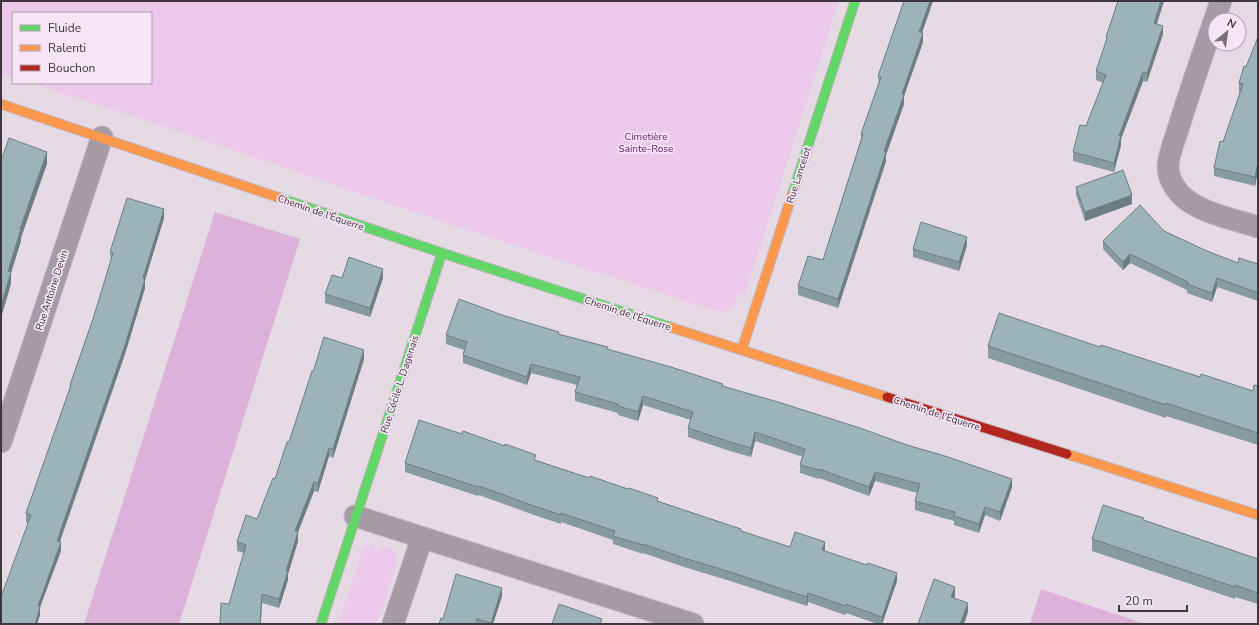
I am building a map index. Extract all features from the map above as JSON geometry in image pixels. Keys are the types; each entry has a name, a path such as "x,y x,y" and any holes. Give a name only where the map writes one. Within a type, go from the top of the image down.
{"street":[{"name":"Rue Lancelot","path":"742,349 855,1"},
{"path":"1221,1 1188,96 1170,154 1168,172 1170,180 1181,195 1195,205 1217,214 1258,227"},
{"name":"Chemin de l'Équerre","path":"1,104 442,253 955,419 1258,514"},
{"name":"Rue Antoine Devin","path":"1,442 102,137"},
{"name":"Rue Cécile L. Dagenais","path":"321,624 442,253"},
{"path":"355,516 658,619 693,624"},
{"path":"393,624 422,538"}],"green space":[{"name":"Cimetière Sainte-Rose","path":"1,1 839,1 745,295 739,294 732,308 725,311 709,309 443,222 153,123 32,84 152,84 152,12 12,12 12,78 1,74"},
{"path":"375,543 374,549 380,550 382,545 394,550 397,555 397,563 377,624 338,624 362,552 364,548"}],"shaded area":[{"path":"215,212 300,239 179,624 84,624"},
{"path":"1041,589 1145,624 1030,624"}],"building":[{"path":"904,1 930,1 919,32 923,33 902,94 904,95 884,151 886,152 838,299 798,286 808,256 823,260 863,134 861,134 881,77 878,76"},
{"path":"1118,1 1161,1 1154,23 1163,26 1147,73 1143,72 1119,136 1121,136 1114,163 1073,152 1080,125 1086,126 1106,75 1096,71"},
{"path":"1258,37 1258,162 1255,177 1214,168 1220,141 1223,142 1243,84 1239,83 1244,66 1246,67"},
{"path":"9,138 47,152 20,229 8,271 11,272 1,306 1,161"},
{"path":"1123,170 1132,195 1085,212 1076,187"},
{"path":"127,198 164,209 143,278 145,279 125,345 57,541 61,542 38,606 40,607 35,624 1,624 1,597 31,515 26,513 93,319 113,253 110,252"},
{"path":"1140,205 1164,231 1207,251 1238,263 1239,258 1258,264 1258,293 1217,278 1212,293 1187,284 1188,282 1130,254 1123,262 1103,241"},
{"path":"921,222 967,237 959,262 913,249"},
{"path":"349,257 383,269 370,308 325,294 332,275 342,278"},
{"path":"459,299 505,316 559,332 558,334 608,347 607,349 671,367 723,384 722,386 860,428 1012,479 1000,512 985,507 979,524 954,516 955,512 915,501 920,484 875,472 869,487 819,469 800,465 805,449 755,432 751,448 688,428 693,412 643,396 638,412 618,406 618,404 575,392 580,377 531,364 527,377 463,355 467,342 446,335"},
{"path":"999,313 1100,347 1101,345 1200,377 1201,374 1253,391 1254,385 1258,386 1258,433 1166,403 1166,405 988,346"},
{"path":"324,337 364,350 333,449 329,448 318,483 314,482 295,531 298,532 279,599 262,594 260,624 220,624 221,603 229,604 246,545 237,542 246,515 257,519 273,478 275,479"},
{"path":"419,420 462,434 463,431 505,446 505,444 536,455 534,460 589,478 590,476 628,489 629,488 658,498 657,501 790,547 795,532 825,542 822,550 897,573 882,617 846,604 845,606 808,593 807,597 643,544 613,536 615,531 561,513 561,515 479,486 478,487 405,463"},
{"path":"1103,505 1144,518 1143,520 1258,559 1258,593 1235,585 1235,587 1092,539"},
{"path":"456,574 502,588 491,623 477,619 476,624 439,624 441,618 443,619"},
{"path":"934,579 955,587 951,597 968,603 960,624 918,624"},
{"path":"559,604 602,619 600,624 552,624"}],"traffic: fast":[{"path":"792,195 855,1"},
{"path":"280,198 442,253 670,327"},
{"path":"321,624 442,253"}],"traffic: slow":[{"path":"1,104 280,198"},
{"path":"742,349 792,195"},
{"path":"670,327 887,397"},
{"path":"1067,454 1258,515"}],"traffic: jam":[{"path":"887,397 1067,454"}]}
